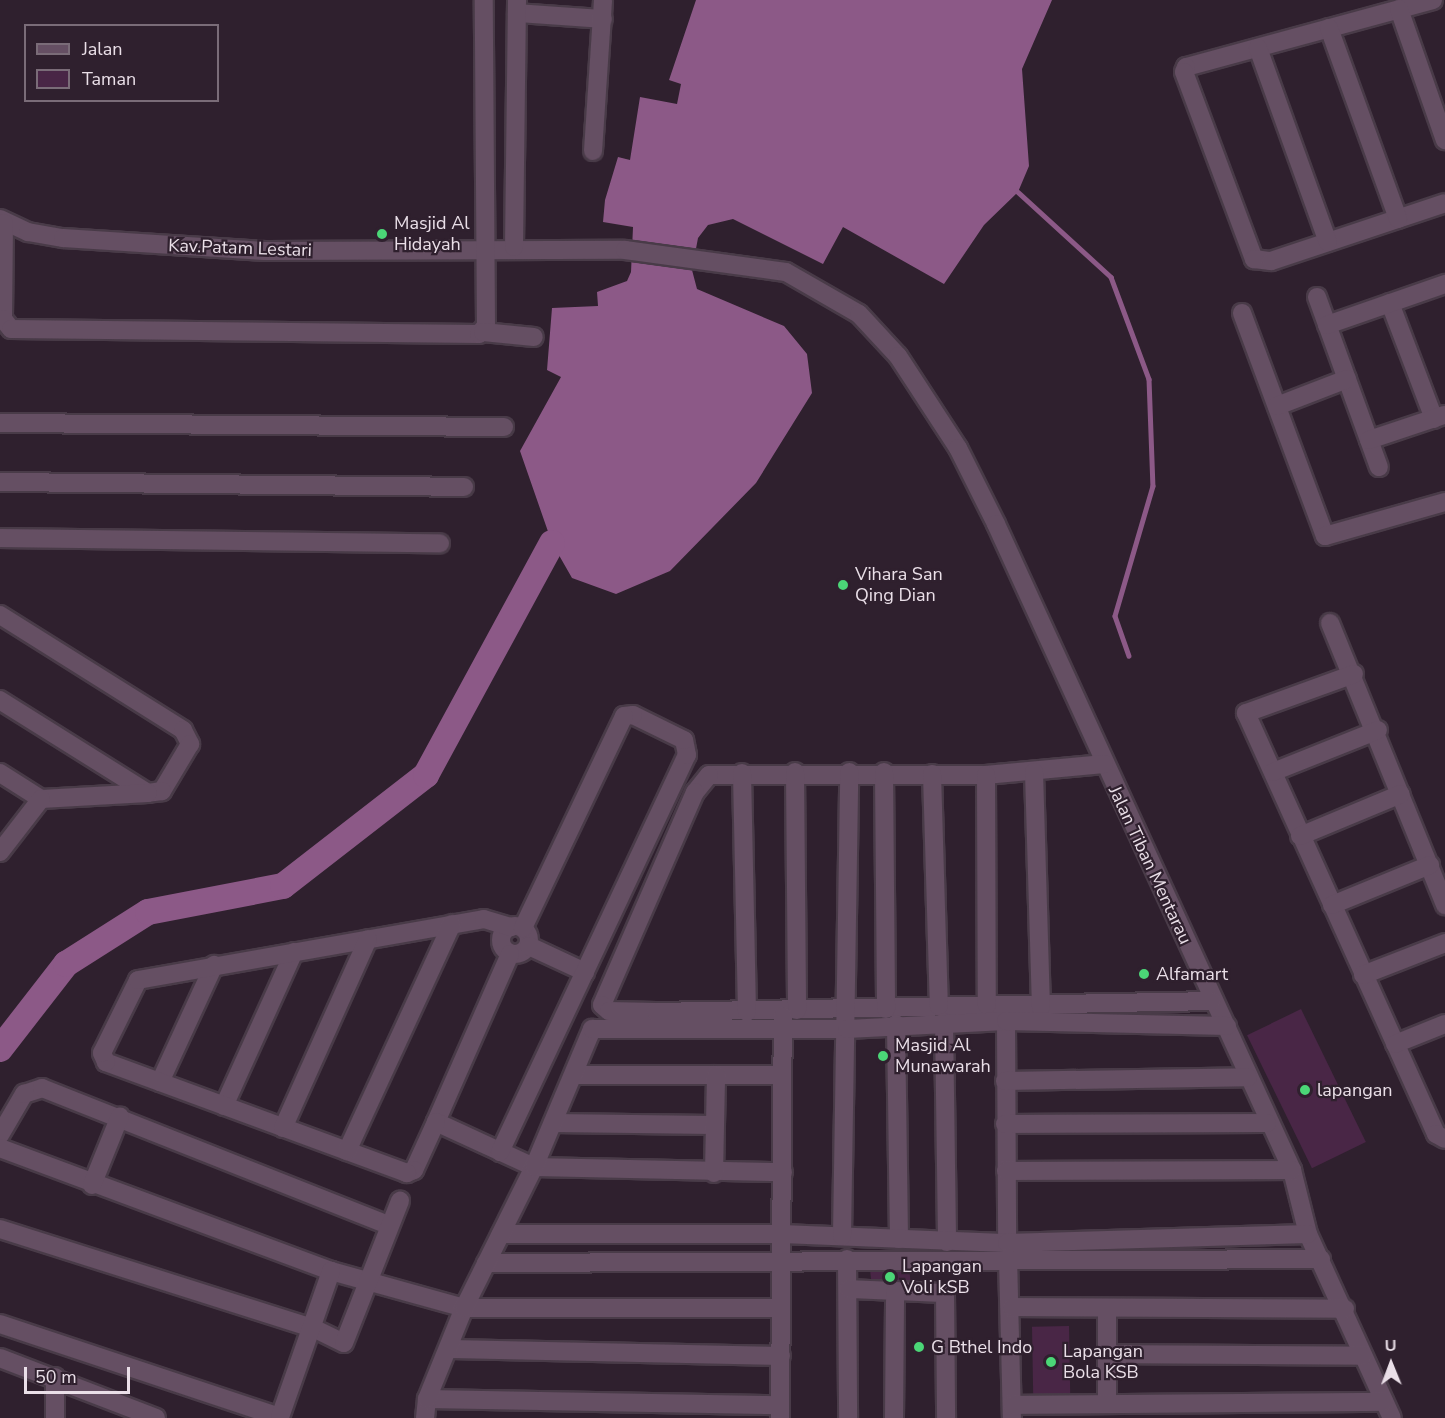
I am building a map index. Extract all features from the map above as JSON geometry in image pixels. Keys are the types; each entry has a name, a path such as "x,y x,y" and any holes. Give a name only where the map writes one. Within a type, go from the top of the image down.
{"street":[{"path":"483,332 484,0"},
{"path":"593,151 603,0"},
{"path":"1433,0 1186,67 1187,86 1254,260 1271,261 1445,203"},
{"path":"514,247 517,7 603,19"},
{"path":"1399,9 1445,140"},
{"path":"1329,28 1398,219"},
{"path":"1258,48 1328,242"},
{"path":"2,221 3,319 11,329 483,332 534,337"},
{"name":"Kav.Patam Lestari","path":"2,221 63,238 265,251 514,247 625,250 711,261"},
{"name":"Jalan Tiban Mentarau","path":"711,261 786,272 809,282 860,314 898,356 963,457 1212,1001 1227,1026 1267,1123 1292,1170 1308,1234 1345,1309 1363,1356 1388,1410"},
{"path":"1327,325 1445,284"},
{"path":"1317,297 1379,467"},
{"path":"1369,440 1439,417 1390,303"},
{"path":"1242,312 1325,536 1445,502"},
{"path":"1278,408 1348,382"},
{"path":"0,423 504,427"},
{"path":"0,482 464,487"},
{"path":"0,538 440,543"},
{"path":"0,615 188,734 190,744 162,791 41,800 0,773"},
{"path":"1330,623 1378,730 1445,905"},
{"path":"1354,674 1246,713 1395,1044 1445,1139"},
{"path":"0,700 148,793"},
{"path":"501,1152 687,755 684,740 633,715 624,716 517,927 501,939 510,954"},
{"path":"1272,772 1378,730"},
{"path":"1104,764 986,775 884,772 713,774 702,781 602,1005 609,1011 747,1012 788,1016 847,1029 891,1017 942,1014 987,1005 1041,1007 1212,1001"},
{"path":"427,1399 780,1411 783,1075 788,1016 795,772"},
{"path":"842,1236 847,1029 849,772"},
{"path":"884,772 899,1239"},
{"path":"1034,772 1041,1007"},
{"path":"742,773 747,1012"},
{"path":"933,774 942,1014 947,1242"},
{"path":"986,775 987,1005"},
{"path":"1300,836 1401,794"},
{"path":"0,852 41,800"},
{"path":"1332,905 1430,865"},
{"path":"529,946 510,954 436,1122 409,1173 160,1082 103,1058 131,988 153,976 214,965 490,918 517,927 529,946 585,972"},
{"path":"347,1152 452,924"},
{"path":"283,1128 368,939"},
{"path":"1363,975 1445,943"},
{"path":"224,1106 294,952"},
{"path":"160,1082 214,965"},
{"path":"425,1418 427,1399 451,1349 464,1308 534,1167 592,1029 788,1016 846,1009 891,1017"},
{"path":"942,1014 1006,1021 1227,1026"},
{"path":"1006,1021 1005,1125 1007,1250 1012,1307 1012,1412 1107,1404 1388,1410"},
{"path":"1395,1044 1445,1024"},
{"path":"714,1173 713,1125 716,1075"},
{"path":"574,1076 783,1075"},
{"path":"1005,1081 1248,1077"},
{"path":"0,1135 32,1088 120,1116 388,1225"},
{"path":"92,1185 120,1116"},
{"path":"436,1122 534,1167 714,1173 783,1172"},
{"path":"553,1123 713,1125"},
{"path":"1005,1125 1267,1123"},
{"path":"0,1148 92,1185 332,1270 464,1308 781,1308"},
{"path":"1006,1172 1292,1170"},
{"path":"0,1229 313,1328 349,1342 364,1281 399,1201"},
{"path":"501,1234 782,1234 947,1242 1007,1250 1321,1259"},
{"path":"486,1263 847,1259 1308,1234"},
{"path":"847,1259 849,1289 848,1418"},
{"path":"0,1324 280,1416 332,1270"},
{"path":"849,1289 895,1293 945,1293 946,1418"},
{"path":"894,1418 895,1293"},
{"path":"1012,1307 1107,1311 1345,1309"},
{"path":"1107,1311 1107,1404"},
{"path":"451,1349 781,1356"},
{"path":"1106,1353 1363,1356"},
{"path":"0,1358 55,1377 123,1412 156,1418"},
{"path":"55,1377 55,1418"}],"green space":[{"name":"lapangan","path":"1301,1009 1366,1142 1312,1168 1247,1035"},
{"name":"Lapangan Voli kSB","path":"909,1267 911,1286 872,1290 870,1271"},
{"name":"Lapangan Bola KSB","path":"1069,1326 1070,1397 1033,1398 1032,1327"}],"shaded area":[{"path":"696,0 1052,0 1022,69 1029,166 1018,192 984,225 944,284 843,227 823,264 733,219 708,225 698,238 692,270 697,289 784,326 807,354 812,393 756,483 670,571 616,594 572,578 552,543 520,451 561,377 547,370 552,308 598,306 597,292 627,281 631,272 633,227 603,222 605,200 618,157 630,160 640,97 677,104 681,84 669,80"}],"waterway":[{"path":"1018,192 1111,277 1149,379 1153,486 1115,616 1129,656"},
{"path":"0,1049 66,964 148,912 283,886 426,775 552,543"}],"place":[{"name":"Masjid Al Hidayah","path":"382,234"},
{"name":"Vihara San Qing Dian","path":"843,585"},
{"name":"Alfamart","path":"1144,974"},
{"name":"Masjid Al Munawarah","path":"883,1056"},
{"name":"lapangan","path":"1305,1090"},
{"name":"Lapangan Voli kSB","path":"890,1277"},
{"name":"G Bthel Indo","path":"919,1347"},
{"name":"Lapangan Bola KSB","path":"1051,1362"}]}
